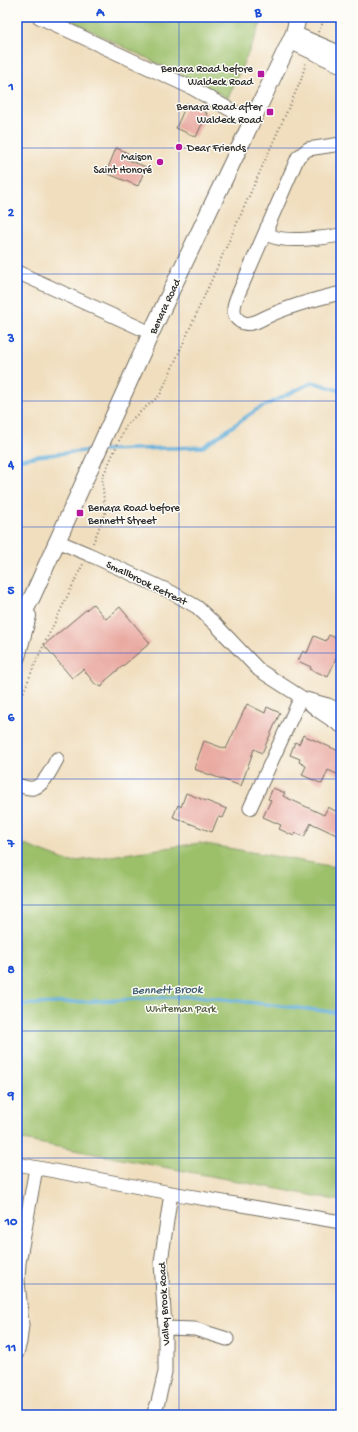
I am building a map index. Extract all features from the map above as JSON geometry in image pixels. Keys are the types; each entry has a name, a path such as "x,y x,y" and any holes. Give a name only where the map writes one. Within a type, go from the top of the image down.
{"main road":[{"name":"Benara Road","path":"17,626 33,595 151,333 252,122 296,25"},
{"name":"Benara Road","path":"17,657 33,595"}],"street":[{"path":"39,17 192,88 252,122"},
{"path":"296,25 311,46 341,66"},
{"path":"311,46 341,53"},
{"path":"341,144 308,149 298,157 234,303 234,311 238,319 244,323 253,323 310,300 341,293"},
{"path":"267,227 271,236 275,238 296,239 341,235"},
{"path":"17,272 151,333"},
{"name":"Smallbrook Retreat","path":"57,541 171,592 197,607 259,670 301,697 341,726"},
{"path":"250,808 301,697"},
{"name":"Smallbrook Retreat","path":"301,697 328,705 341,711"},
{"path":"18,784 28,788 38,786 57,759"},
{"path":"17,1164 171,1193 341,1222"},
{"path":"17,1353 22,1325 18,1280 19,1263 36,1168"},
{"name":"Valley Brook Road","path":"153,1415 158,1402 165,1372 166,1328 160,1262 171,1193"},
{"path":"166,1328 195,1328 227,1339"}],"path":[{"path":"17,702 21,698 37,660 106,513 102,478 132,419 160,395 301,80 311,46 326,17"}],"green space":[{"path":"63,17 264,17 228,98"},
{"name":"Whiteman Park","path":"17,842 70,862 200,843 341,867 341,1201 17,1139"}],"building":[{"path":"187,103 207,113 196,137 176,128"},
{"path":"116,148 128,153 126,159 146,167 138,186 106,173"},
{"path":"93,604 106,619 120,607 150,643 105,681 102,687 95,684 83,669 72,678 44,645"},
{"path":"329,635 341,640 341,646 328,677 310,669 311,667 298,661 303,651 307,653 314,636 326,641"},
{"path":"247,704 265,713 267,707 280,713 262,753 254,749 241,786 194,769 204,741 226,749"},
{"path":"303,735 341,752 341,776 328,770 322,784 302,775 306,766 299,762 300,759 290,755 295,742 299,744"},
{"path":"273,788 285,793 283,796 324,815 328,807 341,814 341,837 311,823 304,837 296,833 294,836 279,829 281,825 263,817 271,800 268,799"},
{"path":"186,793 227,809 223,818 218,817 212,832 173,817 178,805 181,807"}],"waterway":[{"path":"103,450 203,447 256,410 313,382 341,391"},
{"path":"17,460 38,456 93,450"},
{"name":"Bennett Brook","path":"17,1005 197,996 341,1013"}],"place":[{"name":"Benara Road before Waldeck Road","path":"261,74"},
{"name":"Benara Road after Waldeck Road","path":"270,112"},
{"name":"Dear Friends","path":"179,147"},
{"name":"Maison Saint Honoré","path":"160,162"},
{"name":"Benara Road before Bennett Street","path":"80,513"}]}
